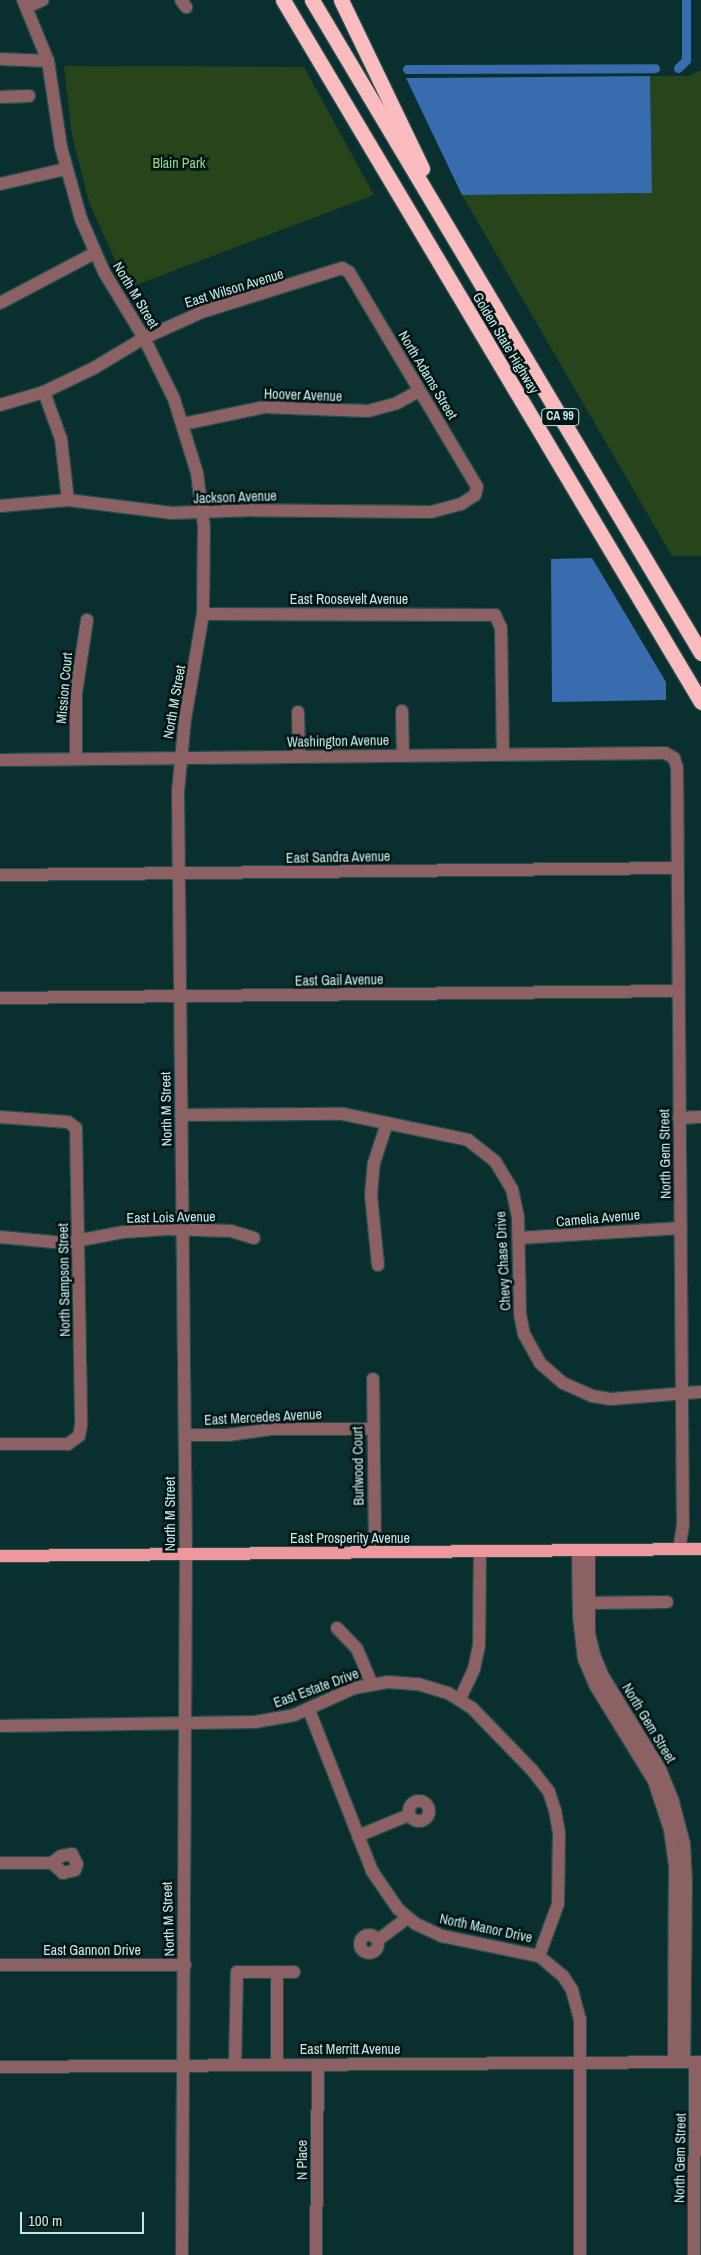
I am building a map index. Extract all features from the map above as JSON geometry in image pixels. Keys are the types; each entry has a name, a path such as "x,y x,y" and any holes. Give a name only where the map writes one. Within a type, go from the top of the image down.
{"highway":[{"path":"273,0 310,59 324,69"},
{"name":"Golden State Highway","path":"283,0 701,702"},
{"name":"Golden State Highway","path":"312,0 701,653"},
{"path":"341,0 428,181 430,198"}],"main road":[{"name":"East Prosperity Avenue","path":"0,1556 701,1549"}],"street":[{"path":"25,4 43,0"},
{"name":"North M Street","path":"25,4 48,61 66,169 95,253 144,338 183,424 197,473 203,513 203,614 180,756 179,997 186,1554 182,1867 184,1965 182,2255"},
{"path":"0,59 48,61"},
{"path":"0,97 29,96"},
{"path":"0,184 66,169"},
{"path":"0,303 95,253"},
{"name":"East Wilson Avenue","path":"0,405 44,392 94,368 144,338 202,312 342,268"},
{"name":"North Adams Street","path":"342,268 350,272 472,476 477,487 475,495 470,499"},
{"name":"Hoover Avenue","path":"183,424 265,407 368,411 397,403 419,390"},
{"path":"44,392 61,439 68,500"},
{"name":"Jackson Avenue","path":"0,506 68,500 172,513 431,512 448,509 470,499"},
{"name":"East Roosevelt Avenue","path":"203,614 495,615 501,628 503,756"},
{"name":"Mission Court","path":"76,759 76,693 87,620"},
{"path":"402,711 403,756"},
{"path":"298,712 299,757"},
{"name":"Washington Avenue","path":"0,760 180,756 503,756 665,753 674,758"},
{"name":"North Gem Street","path":"674,758 677,767 683,1525 679,1549"},
{"name":"East Sandra Avenue","path":"0,875 677,868"},
{"name":"East Gail Avenue","path":"0,998 678,991"},
{"name":"Chevy Chase Drive","path":"181,1115 343,1114 387,1123 402,1129 454,1135 468,1140 488,1155 512,1189 518,1238 520,1314 524,1334 540,1363 551,1374 577,1390 610,1399 701,1392"},
{"path":"679,1118 701,1117"},
{"name":"North Sampson Street","path":"0,1118 73,1124 77,1132 79,1436 68,1444 0,1444"},
{"path":"378,1264 371,1195 374,1163 387,1123"},
{"name":"Camelia Avenue","path":"518,1238 681,1228"},
{"name":"East Lois Avenue","path":"0,1237 45,1244 78,1242 124,1232 182,1230 231,1231 254,1238"},
{"name":"Burlwood Court","path":"373,1379 375,1552"},
{"name":"East Mercedes Avenue","path":"185,1435 228,1435 271,1429 373,1429"},
{"name":"North Gem Street","path":"584,1550 590,1603 591,1644 598,1666 660,1769 680,1825 686,1880 694,2255"},
{"name":"North Gem Street","path":"584,1550 579,1617 584,1659 595,1685 654,1782 670,1830 675,1864 689,2062"},
{"path":"460,1699 474,1669 479,1644 480,1552"},
{"path":"590,1603 667,1602"},
{"path":"337,1628 357,1649 372,1684"},
{"name":"East Estate Drive","path":"0,1726 185,1725 262,1721 309,1710 372,1684 418,1684 460,1699 532,1770 549,1792 555,1810 560,1833 558,1904 538,1956"},
{"name":"North Manor Drive","path":"309,1710 358,1836 382,1889 407,1918 442,1936 538,1956 563,1976 577,2002 581,2063 580,2255"},
{"path":"358,1836 409,1815"},
{"path":"0,1864 52,1864"},
{"path":"378,1940 407,1918"},
{"name":"East Gannon Drive","path":"0,1965 184,1965"},
{"path":"235,2065 237,1972 294,1972"},
{"path":"277,1972 277,2065"},
{"name":"East Merritt Avenue","path":"0,2067 689,2062"},
{"name":"N Place","path":"316,2255 318,2065"}],"green space":[{"name":"Blain Park","path":"64,66 304,67 374,195 128,288 90,205 72,136"},
{"path":"701,70 701,556 672,556 462,195 652,193 650,76 688,76"}],"water":[{"path":"650,76 652,193 462,195 406,78"},
{"path":"592,558 666,682 666,700 552,702 551,559"}],"waterway":[{"path":"678,68 686,60 686,0"},
{"path":"407,69 655,68"}]}
